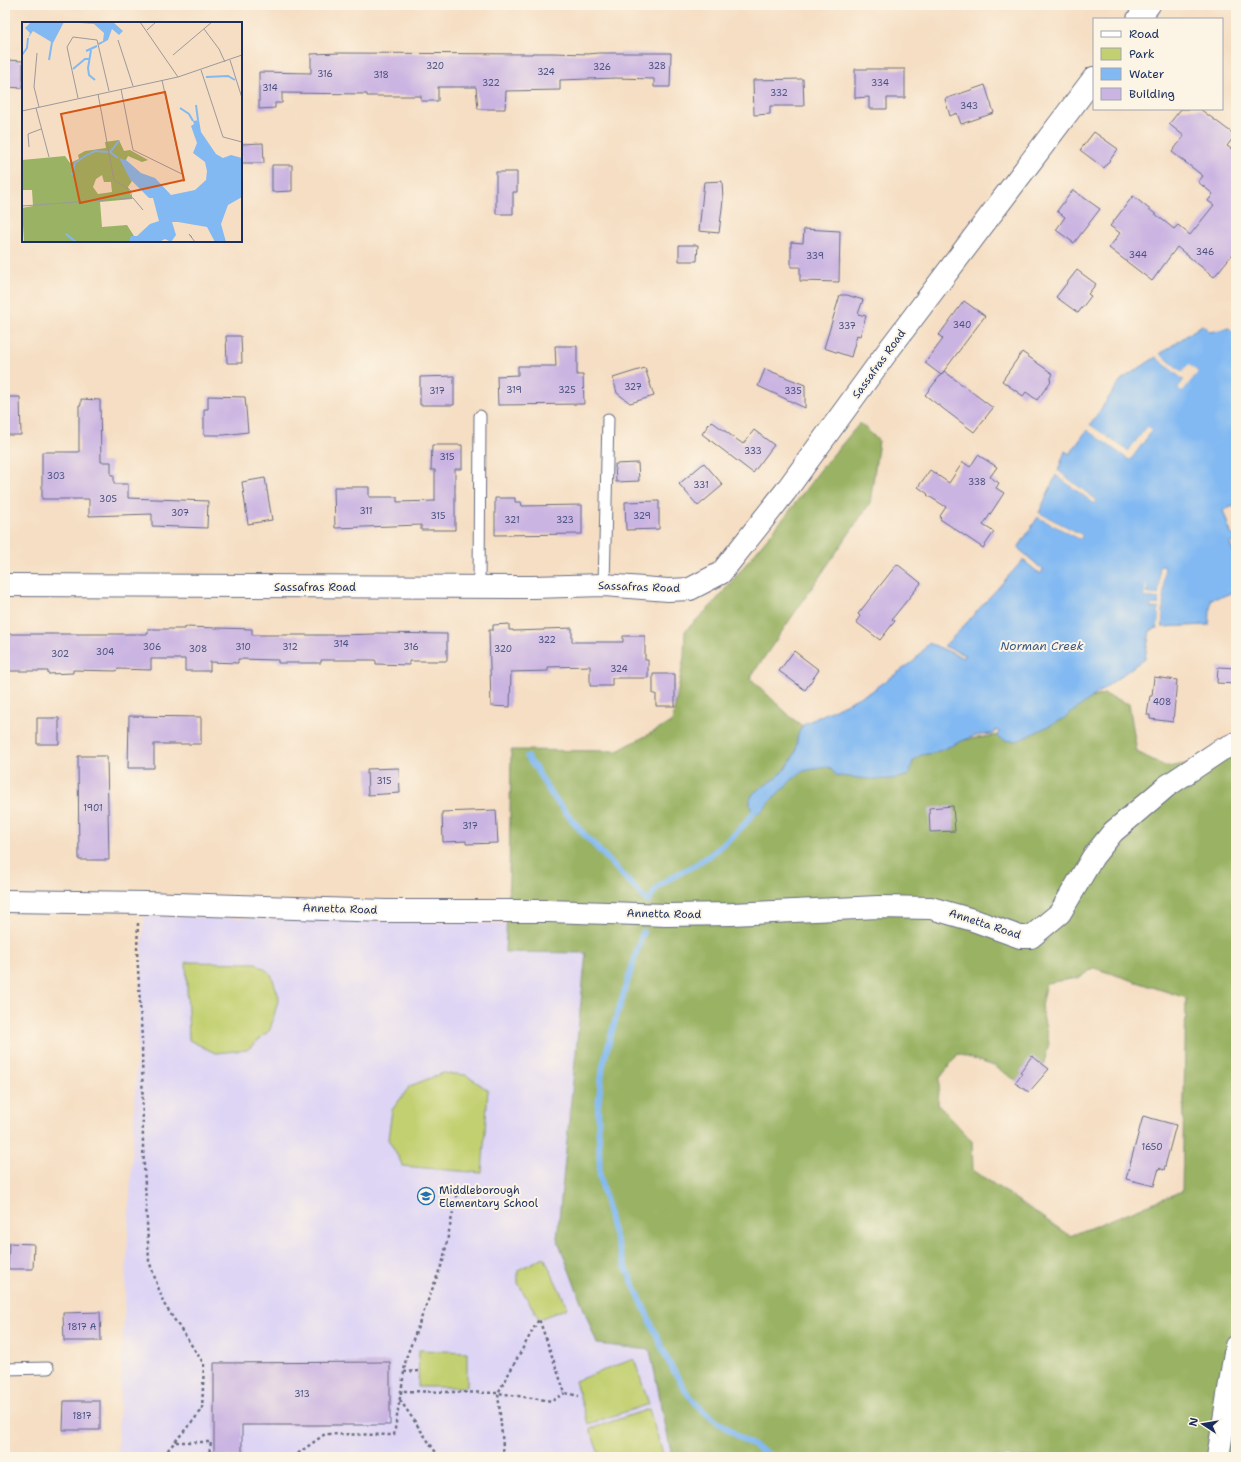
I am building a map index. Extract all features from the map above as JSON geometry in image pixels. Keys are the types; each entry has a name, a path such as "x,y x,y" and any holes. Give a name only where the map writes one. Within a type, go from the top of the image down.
{"street":[{"path":"1139,18 1149,5"},
{"name":"Sassafras Road","path":"5,585 479,587 604,585 668,590 690,589 721,573 785,492 895,342 1093,79"},
{"name":"Annetta Road","path":"5,901 138,903 386,911 548,912 667,915 732,914 878,907 932,908 973,920 1020,937 1031,937 1060,913 1093,856 1113,832 1167,786 1221,750 1236,743"},
{"path":"1218,1457 1236,1346"}],"lane":[{"path":"479,587 480,416"},
{"path":"604,585 608,419"},
{"path":"5,1369 48,1368"}],"path":[{"path":"138,903 138,950 142,1039 143,1147 149,1261 164,1304 204,1364 202,1410 162,1457"},
{"path":"293,1457 325,1434 394,1435 406,1358 443,1262 458,1187"},
{"path":"504,1457 498,1393 538,1319 564,1393"},
{"path":"404,1372 419,1371"},
{"path":"439,1457 400,1400 401,1391 498,1393 552,1401 564,1393 579,1396"},
{"path":"176,1442 211,1442 210,1454"}],"shaded area":[{"name":"Middleborough Elementary School","path":"144,916 631,927 711,1457 117,1457"}],"green space":[{"path":"860,423 879,441 870,503 750,678 792,718 843,757 1020,732 1062,707 1104,694 1129,704 1137,752 1167,767 1236,756 1236,1457 672,1457 650,1350 597,1344 557,1238 586,953 505,952 509,878 511,750 617,751 672,722 684,657 685,631 713,604 787,514 821,469","holes":["1094,968 1186,998 1182,1191 1070,1236 973,1170 972,1141 938,1104 940,1078 958,1054 994,1066 1017,1081 1041,1074 1049,1043 1041,1006 1046,983 1078,978"]},
{"path":"186,962 256,963 271,974 279,997 270,1030 247,1050 215,1053 189,1040"},
{"path":"443,1073 466,1075 488,1090 482,1173 403,1166 388,1139 392,1110 410,1086"},
{"path":"544,1257 568,1308 539,1319 518,1283 518,1270"},
{"path":"419,1350 467,1352 467,1387 418,1387"},
{"path":"634,1359 649,1404 588,1424 575,1381"},
{"path":"649,1409 664,1457 600,1457 590,1429"}],"water":[{"name":"Norman Creek","path":"1202,325 1210,332 1229,328 1236,335 1236,511 1234,506 1223,510 1232,536 1236,534 1236,550 1233,542 1230,543 1234,554 1236,553 1236,591 1211,599 1209,625 1162,627 1164,566 1160,566 1159,595 1147,594 1147,584 1144,597 1159,598 1159,605 1151,605 1151,608 1159,608 1158,627 1150,631 1145,658 1063,719 1020,740 1011,741 997,737 999,731 995,730 993,734 974,736 934,753 921,755 913,761 909,775 892,779 837,776 830,768 826,767 804,771 794,778 761,812 753,812 750,805 752,795 771,782 784,770 795,753 797,737 804,724 872,691 914,661 929,643 964,658 965,655 944,646 1023,560 1040,574 1043,570 1018,548 1038,517 1080,539 1082,535 1039,513 1056,475 1094,503 1096,500 1058,471 1065,451 1070,454 1087,430 1130,460 1152,431 1148,426 1128,451 1090,425 1121,380 1156,357 1184,380 1178,388 1182,391 1198,372 1189,365 1182,372 1160,354"}],"pier":[{"path":"1160,354 1182,372 1189,364 1198,372 1182,392 1178,388 1184,380 1156,357 1158,356 1186,379 1181,388 1182,389 1195,372 1189,367 1184,374 1181,374 1159,356"},
{"path":"1090,425 1128,451 1148,426 1152,430 1130,460 1087,430 1088,428 1129,457 1150,431 1148,429 1128,453 1089,426"},
{"path":"1058,471 1096,500 1094,503 1056,475 1057,474 1094,500 1057,473"},
{"path":"1039,513 1082,535 1080,539 1038,517"},
{"path":"1160,566 1164,566 1162,627 1158,627 1159,608 1151,607 1151,605 1159,605 1159,598 1144,597 1146,584 1147,594 1159,595"}],"building":[{"path":"671,53 670,87 654,87 654,79 616,78 560,80 560,90 506,91 505,109 478,109 476,87 438,87 438,101 421,101 421,96 282,93 282,103 275,103 275,108 259,109 259,72 311,73 311,54"},
{"path":"5,60 22,61 22,88 5,87"},
{"path":"855,69 905,69 905,98 887,98 887,109 869,109 869,97 855,98"},
{"path":"803,79 804,106 770,106 770,114 754,115 753,80"},
{"path":"985,85 994,113 961,124 957,113 950,116 945,99"},
{"path":"1180,110 1201,110 1235,135 1227,146 1236,152 1236,250 1214,277 1177,247 1152,281 1109,248 1120,233 1110,226 1133,196 1174,229 1178,225 1190,235 1214,205 1208,201 1213,194 1198,182 1203,176 1172,152 1184,136 1169,124"},
{"path":"1094,132 1118,149 1104,168 1080,150"},
{"path":"263,143 264,163 242,163 242,144"},
{"path":"272,165 292,165 292,191 272,192"},
{"path":"496,172 517,172 517,192 513,192 513,214 496,214"},
{"path":"722,181 723,200 719,233 699,231 704,182"},
{"path":"1073,190 1100,209 1074,243 1056,230 1065,217 1057,211"},
{"path":"804,229 840,231 839,282 800,281 800,267 791,267 791,242 803,243"},
{"path":"679,245 698,245 697,261 679,261"},
{"path":"1077,270 1096,284 1088,294 1091,296 1078,313 1056,297"},
{"path":"840,295 847,295 863,300 858,314 866,316 860,336 857,335 851,357 824,348"},
{"path":"964,301 985,316 941,375 925,363 943,339 939,335"},
{"path":"226,336 241,336 242,363 227,363"},
{"path":"555,346 577,346 577,375 583,375 584,404 498,405 497,376 518,375 518,366 556,366"},
{"path":"1022,352 1053,374 1050,380 1051,381 1037,400 1026,392 1023,396 1002,381"},
{"path":"645,368 654,396 630,403 617,393 613,378"},
{"path":"765,369 805,385 805,408 758,386"},
{"path":"944,371 993,408 974,432 925,395"},
{"path":"454,376 454,405 420,405 420,377"},
{"path":"208,396 245,397 248,432 224,435 204,435 204,409 208,409"},
{"path":"5,397 20,397 21,435 5,435"},
{"path":"81,399 100,400 101,462 111,462 111,475 114,475 114,484 128,484 128,498 208,501 207,528 152,526 152,514 89,516 89,499 42,499 42,452 79,452 79,405 81,405"},
{"path":"711,421 743,444 754,430 774,445 753,473 702,434"},
{"path":"432,445 462,445 462,469 455,469 455,530 421,530 421,525 335,528 334,487 369,487 369,497 397,497 397,502 435,501 435,470 431,470"},
{"path":"978,455 997,467 990,477 999,483 996,488 1004,493 983,525 994,532 983,548 940,519 940,516 946,507 927,495 928,494 918,487 930,470 949,483 963,462 970,467"},
{"path":"638,463 639,481 616,482 615,464"},
{"path":"704,463 723,485 698,506 679,484"},
{"path":"265,478 272,520 248,524 242,482"},
{"path":"495,498 515,498 515,502 521,502 522,506 582,505 582,534 495,535"},
{"path":"659,501 659,529 626,530 625,502"},
{"path":"897,564 921,583 892,619 895,621 880,640 856,622 860,616 858,614"},
{"path":"509,624 509,630 513,631 572,628 572,642 623,642 623,636 645,636 645,660 648,660 648,678 612,678 612,686 590,686 590,666 548,667 548,671 511,672 510,707 491,706 489,630 493,630 493,625"},
{"path":"185,627 252,629 252,635 337,635 375,633 447,634 447,661 409,661 409,665 376,664 375,660 321,660 321,663 278,663 278,660 238,659 238,663 210,662 210,671 185,671 185,659 151,659 151,670 73,670 73,673 48,674 48,671 5,671 5,634 148,634 148,629 185,629"},
{"path":"794,651 819,670 805,690 779,671"},
{"path":"1218,667 1236,668 1236,684 1217,683"},
{"path":"653,674 675,674 675,706 656,706 656,694 653,694"},
{"path":"1154,677 1177,680 1173,722 1150,719 1150,715 1147,715 1150,696 1152,696"},
{"path":"129,716 201,717 201,744 154,744 154,768 128,768"},
{"path":"37,718 59,718 59,744 37,744"},
{"path":"78,756 107,756 109,860 79,860"},
{"path":"399,768 400,793 368,795 367,769"},
{"path":"953,806 955,831 930,832 929,808"},
{"path":"496,810 498,843 466,844 466,841 443,842 442,812"},
{"path":"1032,1056 1049,1069 1029,1092 1015,1083 1022,1073 1020,1072"},
{"path":"1143,1116 1176,1125 1164,1170 1159,1168 1154,1186 1126,1179"},
{"path":"9,1243 34,1244 33,1269 8,1269"},
{"path":"100,1312 101,1341 64,1341 63,1313"},
{"path":"390,1362 390,1425 242,1425 242,1457 214,1457 214,1363"},
{"path":"64,1401 100,1401 100,1430 63,1430"}],"waterway":[{"path":"527,757 551,794 582,832 648,902 662,883 695,865 719,848 742,827 754,812"},
{"path":"643,932 603,1065 598,1106 600,1177 612,1228 623,1261 668,1361 687,1393 702,1410 739,1437 762,1451 776,1457"}],"place":[{"name":"Middleborough Elementary School","path":"426,1196"}]}
